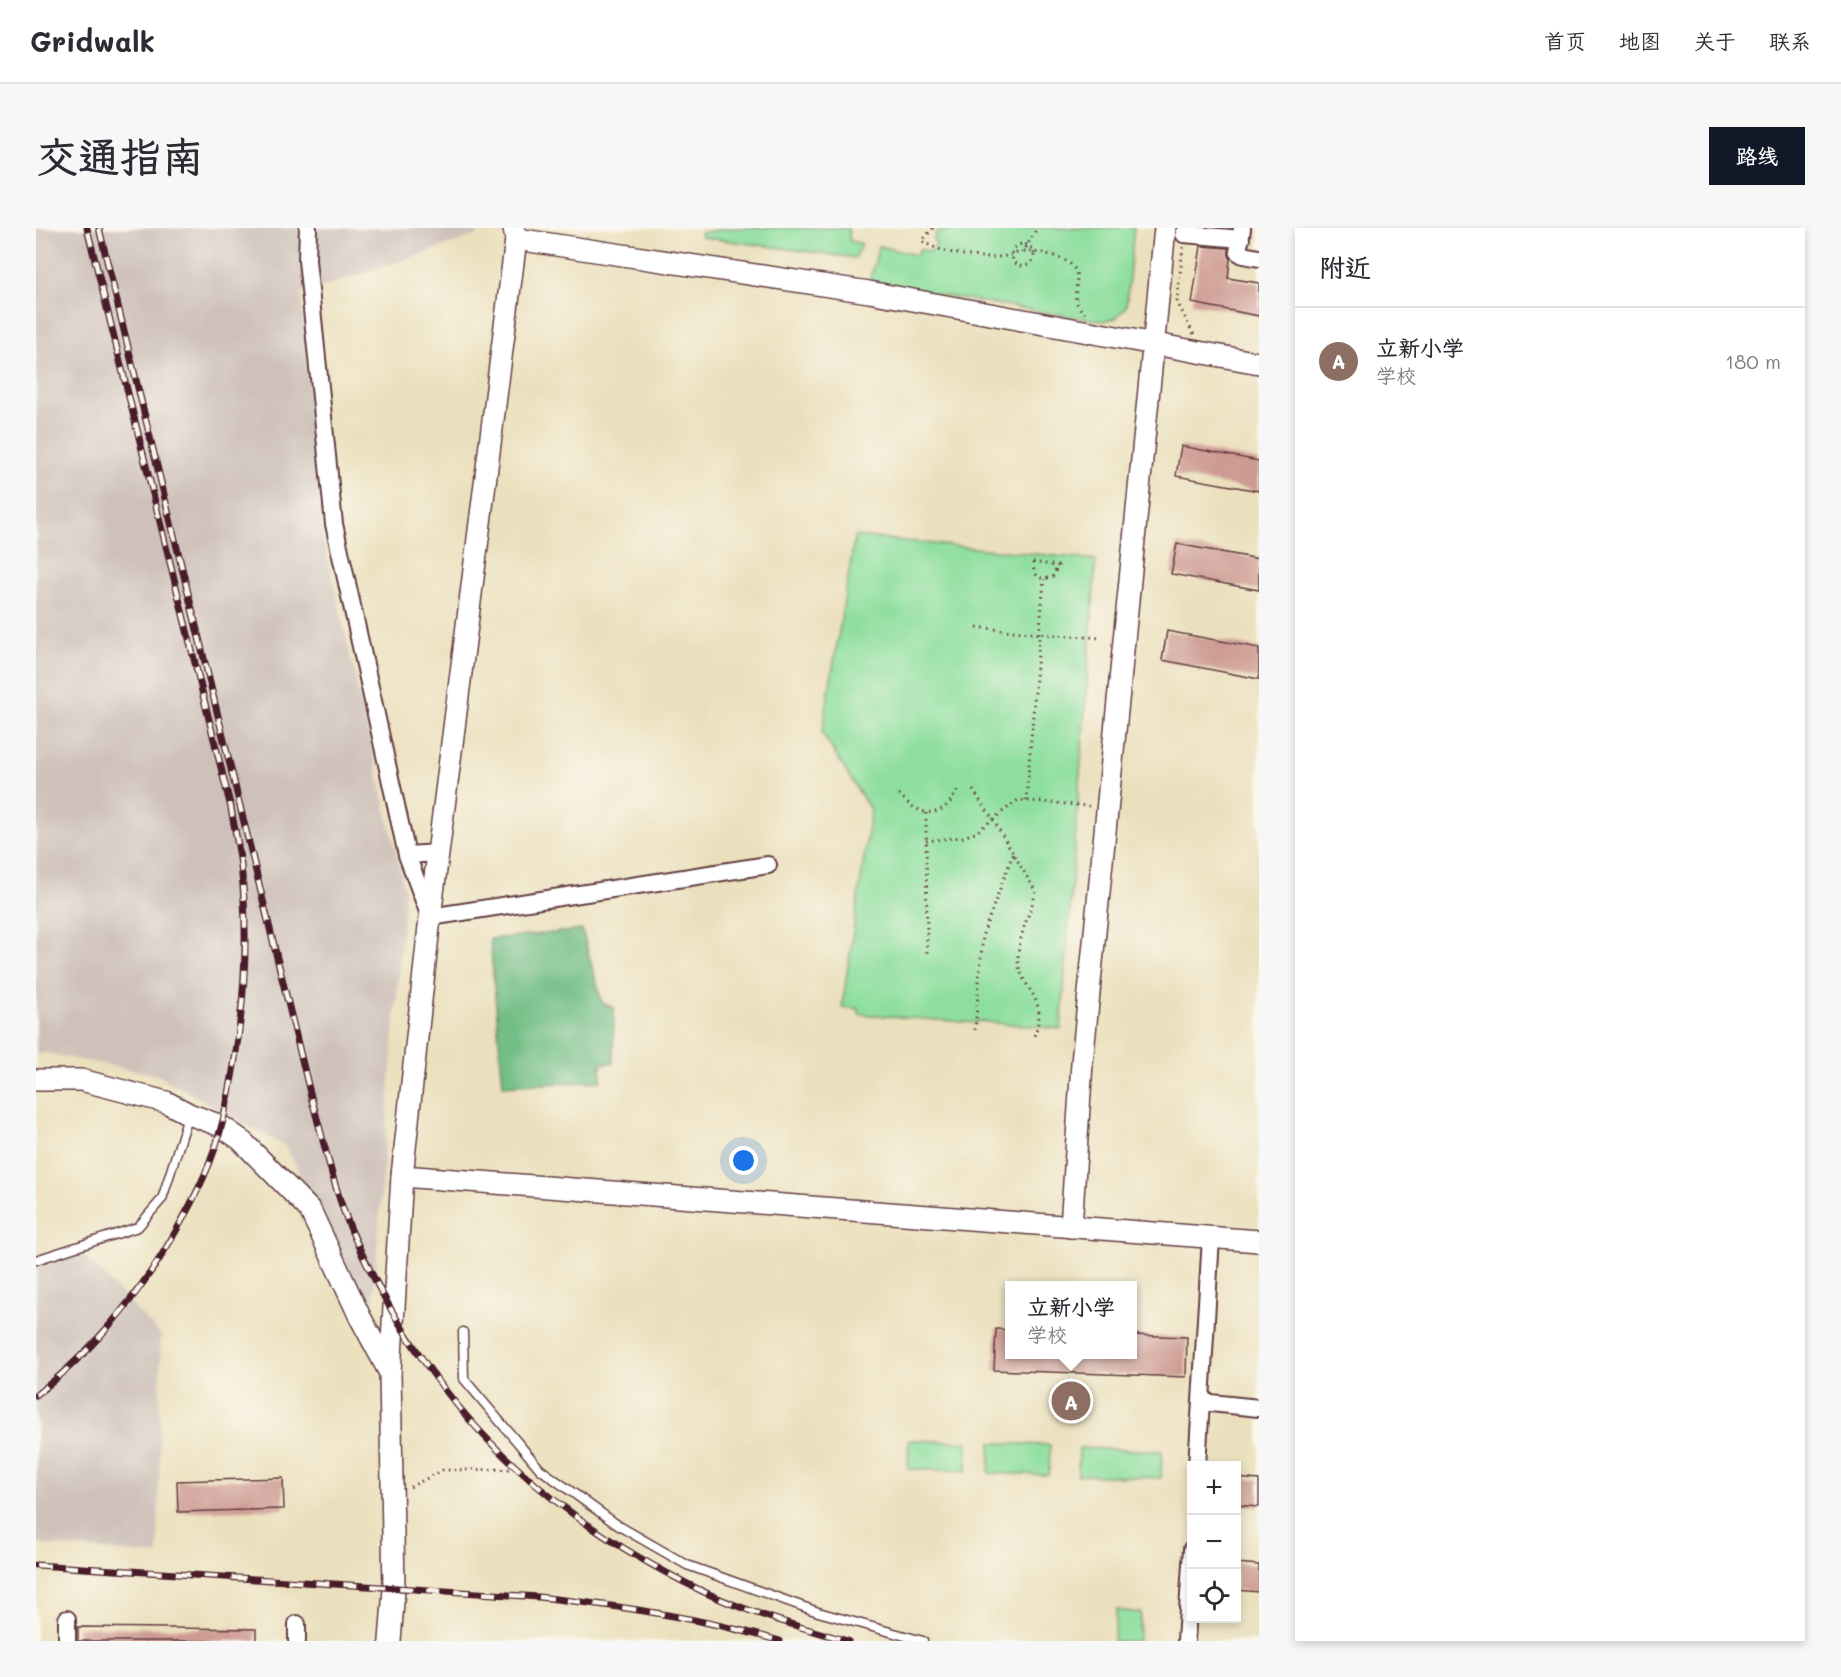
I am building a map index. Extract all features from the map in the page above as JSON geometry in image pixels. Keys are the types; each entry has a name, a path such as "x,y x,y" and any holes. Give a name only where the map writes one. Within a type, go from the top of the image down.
{"street":[{"path":"308,228 307,260 334,524 406,855 430,917"},
{"path":"1071,1227 1082,1063 1154,344 1174,231 1242,233 1238,252 1259,258"},
{"path":"390,1641 394,1589 390,1372 402,1176 430,917 515,234 869,292 1259,363"},
{"path":"406,855 439,853"},
{"path":"430,917 768,865"},
{"path":"36,1080 81,1080 166,1102 221,1126 241,1140 310,1210 360,1317 390,1372"},
{"path":"402,1176 1259,1241"},
{"path":"1197,1461 1211,1238"},
{"path":"1201,1402 1259,1408"},
{"path":"1186,1641 1190,1569"},
{"path":"67,1619 67,1641"}],"lane":[{"path":"36,1260 138,1227 162,1199 189,1114"},
{"path":"463,1332 464,1379 540,1469 619,1526 687,1565 818,1612 923,1641"}],"path":[{"path":"933,228 922,241 932,248 974,256 1005,256 1024,251 1062,260 1073,268 1077,280 1074,295 1078,309 1084,313 1100,334"},
{"path":"1024,251 1037,228"},
{"path":"1174,231 1177,302 1196,338"},
{"path":"1012,254 1016,247 1022,244 1027,245 1034,252"},
{"path":"1012,254 1015,262 1025,266 1033,259 1034,252"},
{"path":"1033,562 1058,566 1053,576 1044,579 1036,575 1033,562"},
{"path":"1026,801 1044,579"},
{"path":"977,627 1102,638"},
{"path":"973,790 994,820 1036,892 1020,943 1018,961 1028,986 1037,1000 1039,1013 1033,1038"},
{"path":"899,794 914,808 926,813 936,812 946,807 957,791"},
{"path":"926,841 975,833 1018,800 1089,806"},
{"path":"926,813 927,954"},
{"path":"975,1030 983,934 1013,854"},
{"path":"406,1489 443,1470 518,1469 525,1452"}],"shaded area":[{"path":"36,228 477,228 478,235 301,294 323,539 405,891 372,1314 286,1147 158,1075 45,1053 36,1055"},
{"path":"81,1252 161,1335 158,1555 36,1544 36,1266"}],"green space":[{"path":"730,228 848,228 850,241 862,244 855,258 701,237 700,233"},
{"path":"980,228 1134,228 1126,307 1116,318 1102,321 869,284 879,246 916,255 920,249 929,252 936,246 934,238 937,232"},
{"path":"855,536 1096,560 1061,1029 859,1014 859,1009 842,1007 871,811 822,733"},
{"path":"582,930 602,1003 614,1008 613,1063 601,1064 601,1081 503,1086 490,939"},
{"path":"909,1440 968,1442 967,1471 908,1469"},
{"path":"991,1443 1050,1445 1049,1475 989,1473"},
{"path":"1079,1448 1162,1451 1161,1478 1078,1475"},
{"path":"1117,1610 1141,1613 1138,1641 1113,1641"}],"building":[{"path":"1201,246 1228,248 1230,259 1228,278 1259,283 1259,316 1192,303"},
{"path":"1181,446 1259,461 1259,491 1176,476"},
{"path":"1177,544 1259,559 1259,590 1171,574"},
{"path":"1167,631 1259,648 1259,679 1162,660"},
{"path":"996,1329 1005,1330 1005,1359 1137,1359 1137,1335 1187,1337 1186,1377 994,1370"},
{"path":"283,1478 284,1509 178,1512 177,1481"},
{"path":"1241,1478 1259,1480 1259,1507 1241,1505"},
{"path":"1241,1563 1259,1565 1259,1592 1241,1590"},
{"path":"78,1627 256,1629 256,1641 78,1641"}],"railway":[{"path":"36,1395 72,1365 119,1314 160,1258 193,1199 205,1174 222,1126 238,1040 245,966 243,891 231,808 87,228"},
{"path":"99,228 311,1097 346,1216 384,1297 422,1359 467,1416 517,1468 559,1504 629,1551 702,1591 792,1625 848,1641"},
{"path":"36,1565 539,1597 661,1614 780,1641"}],"place":[{"name":"立新小学","path":"1071,1401"}]}
